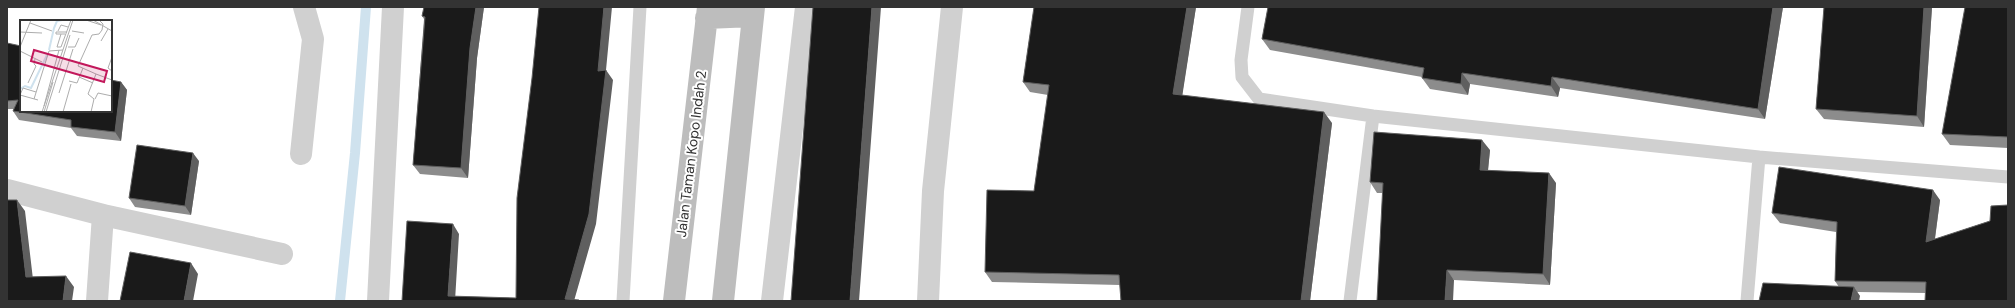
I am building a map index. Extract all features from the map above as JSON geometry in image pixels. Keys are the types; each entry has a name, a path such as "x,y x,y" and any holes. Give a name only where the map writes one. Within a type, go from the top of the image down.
{"main road":[{"path":"707,13 754,12 723,301"},
{"name":"Jalan Taman Kopo Indah 2","path":"674,301 707,13"}],"street":[{"path":"301,154 313,39 304,7"},
{"path":"378,301 394,7"},
{"path":"772,301 806,7"},
{"path":"928,301 933,191 952,7"},
{"path":"7,190 103,215 282,254"},
{"path":"97,301 103,215"}],"lane":[{"path":"623,301 640,7"},
{"path":"1248,7 1241,60 1242,77 1259,99 1373,116 1759,157 2008,176"},
{"path":"1350,301 1373,116"},
{"path":"1747,301 1759,157"}],"building":[{"path":"424,7 476,7 470,48 461,168 413,165 425,17 422,16"},
{"path":"539,7 604,7 598,71 606,70 589,214 565,299 579,300 402,301 407,221 453,224 448,296 516,298 517,198"},
{"path":"813,7 872,7 850,301 791,301"},
{"path":"1034,7 1187,7 1173,94 1324,112 1301,301 1121,301 1119,275 985,272 987,190 1034,191 1049,85 1023,82"},
{"path":"1268,7 1773,7 1758,109 1552,77 1551,86 1462,73 1461,84 1422,78 1424,68 1262,39"},
{"path":"1824,7 1924,7 1917,116 1816,109"},
{"path":"1965,7 2008,7 2008,137 1942,134"},
{"path":"7,43 20,46 20,112 112,112 112,80 121,82 115,132 71,127 71,120 13,111 18,100 7,101"},
{"path":"1374,132 1482,140 1480,170 1549,173 1543,274 1447,270 1445,301 1377,301 1383,183 1370,182"},
{"path":"137,145 193,153 185,206 129,198"},
{"path":"1779,167 1933,190 1926,242 1990,221 1991,206 2008,205 2008,301 1925,301 1926,282 1835,281 1837,222 1772,213"},
{"path":"7,200 17,200 26,277 66,276 63,301 7,301"},
{"path":"130,252 191,263 184,301 120,301"},
{"path":"1763,283 1854,287 1851,301 1759,301"}],"waterway":[{"path":"340,301 355,153 366,7"}]}
